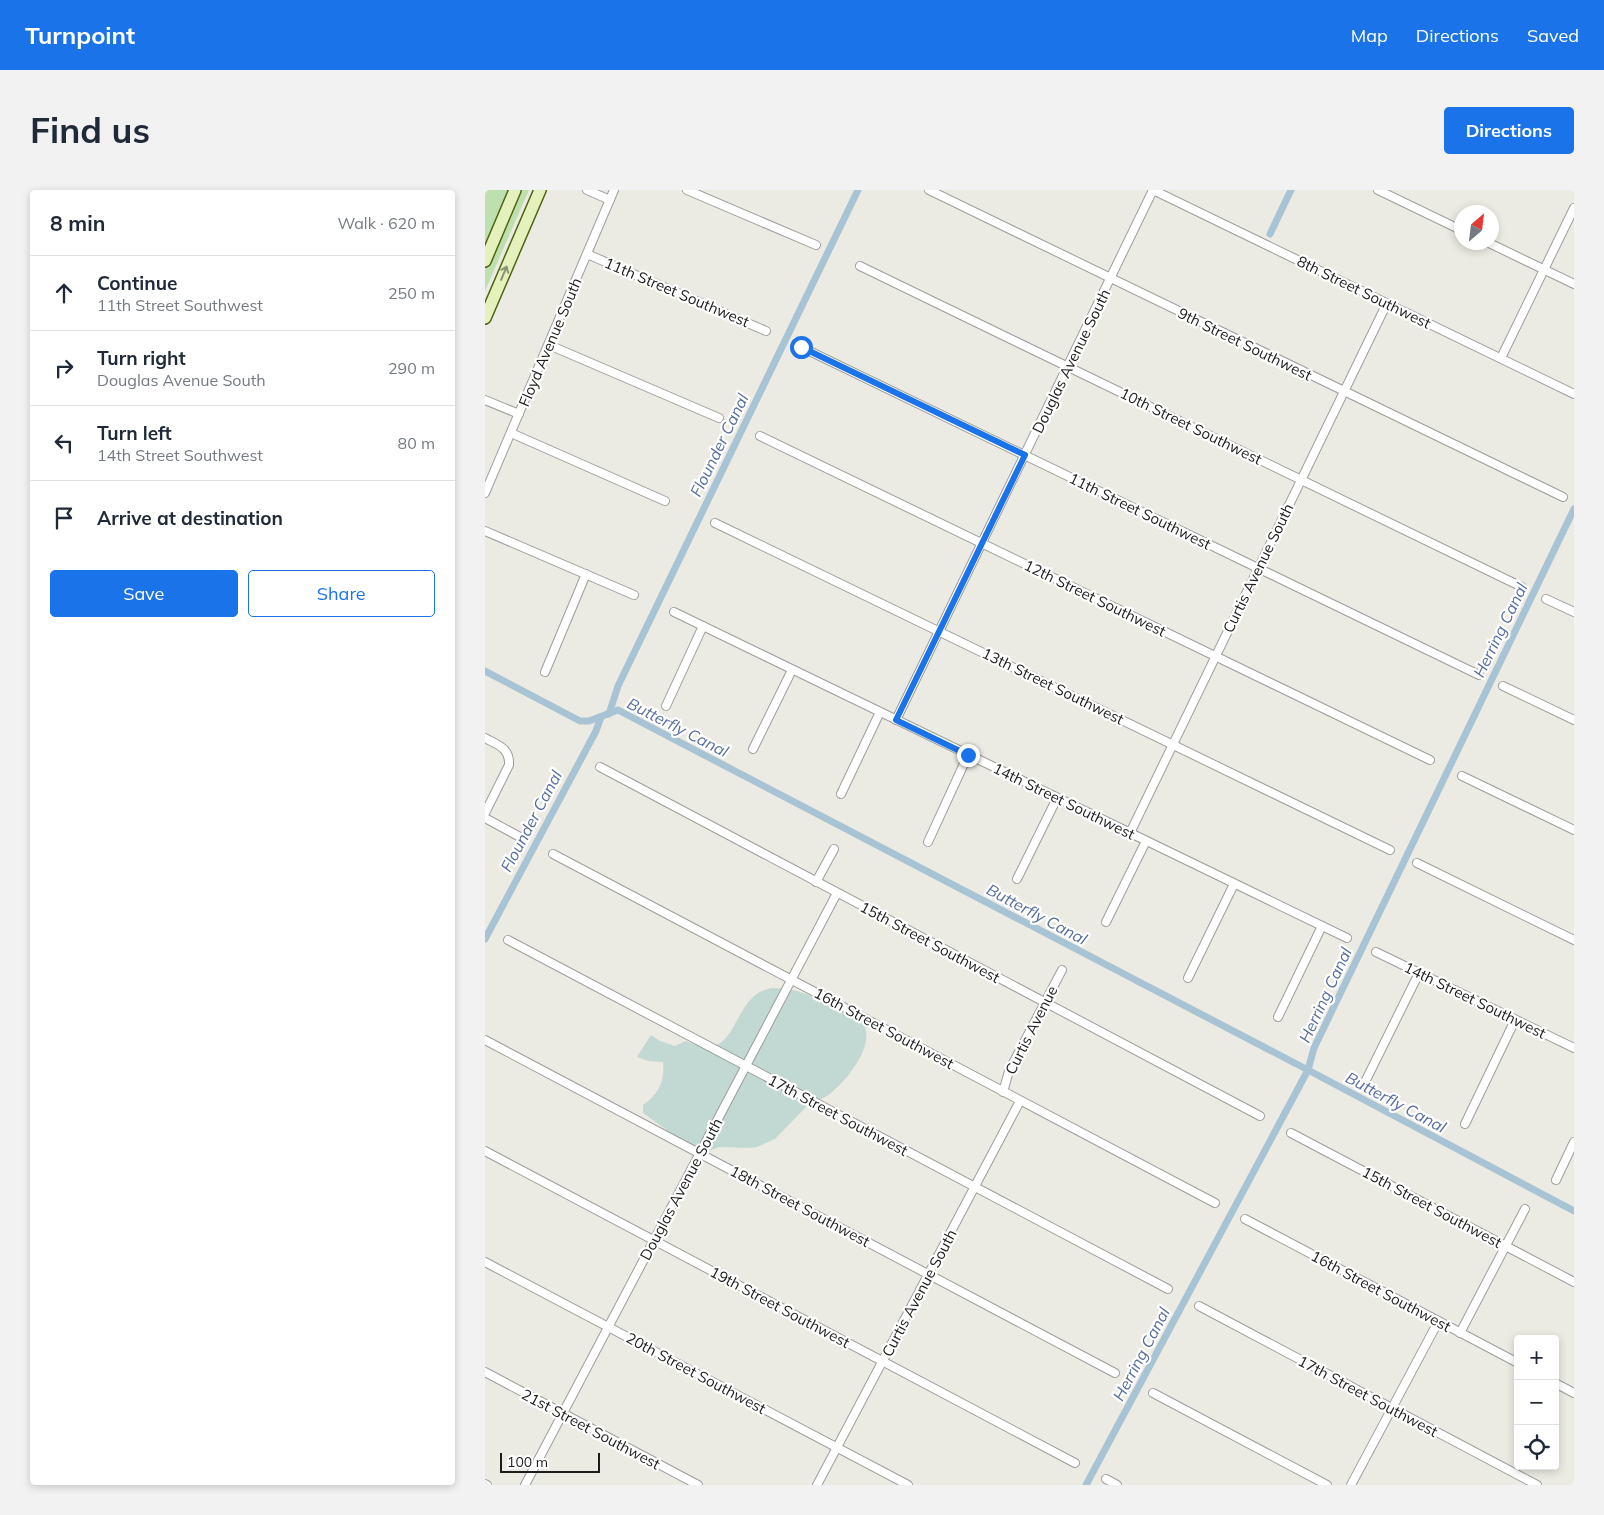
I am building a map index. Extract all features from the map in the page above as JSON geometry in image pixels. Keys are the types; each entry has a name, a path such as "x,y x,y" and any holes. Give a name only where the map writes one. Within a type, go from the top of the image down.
{"main road":[{"path":"485,260 515,190"},
{"path":"485,318 540,190"}],"street":[{"path":"587,190 610,200"},
{"name":"Floyd Avenue South","path":"485,493 615,190"},
{"path":"687,190 816,245"},
{"name":"9th Street Southwest","path":"929,190 1563,497"},
{"name":"Douglas Avenue South","path":"896,720 1153,190"},
{"name":"8th Street Southwest","path":"1153,190 1574,394"},
{"path":"1378,190 1454,227"},
{"path":"1501,358 1574,208"},
{"path":"1499,248 1574,284"},
{"name":"11th Street Southwest","path":"587,254 766,331"},
{"name":"10th Street Southwest","path":"860,266 1522,587"},
{"name":"Curtis Avenue South","path":"1130,833 1387,303"},
{"path":"549,345 719,418"},
{"name":"11th Street Southwest","path":"801,347 1479,675"},
{"path":"485,400 519,414"},
{"path":"511,433 665,501"},
{"name":"12th Street Southwest","path":"760,436 1430,760"},
{"name":"13th Street Southwest","path":"715,523 1390,850"},
{"path":"485,531 634,595"},
{"path":"545,672 585,574"},
{"path":"1546,598 1574,612"},
{"name":"14th Street Southwest","path":"674,612 1347,938"},
{"path":"666,706 703,626"},
{"path":"753,749 792,670"},
{"path":"1503,686 1574,720"},
{"path":"841,794 880,712"},
{"path":"485,738 506,751 510,758 509,765 485,814"},
{"path":"928,842 968,755"},
{"name":"15th Street Southwest","path":"600,767 1260,1116"},
{"path":"1462,776 1574,830"},
{"path":"1017,879 1057,798"},
{"path":"485,818 520,837"},
{"path":"1106,922 1146,841"},
{"path":"816,882 833,849"},
{"name":"16th Street Southwest","path":"553,854 1215,1203"},
{"path":"1417,864 1574,940"},
{"path":"1188,978 1235,884"},
{"name":"Douglas Avenue South","path":"525,1485 837,893"},
{"path":"1277,1017 1322,926"},
{"name":"17th Street Southwest","path":"508,940 1168,1289"},
{"name":"14th Street Southwest","path":"1376,952 1574,1048"},
{"name":"Curtis Avenue","path":"1003,1092 1009,1071 1062,970"},
{"path":"1366,1080 1419,973"},
{"path":"1465,1124 1515,1020"},
{"name":"18th Street Southwest","path":"485,1040 1115,1373"},
{"name":"Curtis Avenue South","path":"817,1485 1020,1101"},
{"name":"15th Street Southwest","path":"1291,1132 1574,1282"},
{"path":"1556,1180 1574,1142"},
{"name":"19th Street Southwest","path":"485,1151 1075,1463"},
{"path":"1460,1333 1525,1209"},
{"name":"16th Street Southwest","path":"1245,1219 1514,1362"},
{"name":"20th Street Southwest","path":"485,1262 908,1485"},
{"name":"17th Street Southwest","path":"1199,1306 1537,1485"},
{"path":"1351,1485 1438,1322"},
{"name":"21st Street Southwest","path":"485,1372 698,1485"},
{"path":"1559,1385 1574,1393"},
{"path":"1153,1393 1327,1485"},
{"path":"1107,1479 1117,1485"}],"green space":[{"path":"485,190 512,190 485,252"},
{"path":"519,190 529,190 485,291 485,269"}],"shaded area":[{"path":"771,988 805,993 860,1019 865,1028 864,1050 843,1082 827,1096 807,1106 775,1139 757,1147 719,1147 706,1152 678,1138 643,1113 643,1105 657,1092 663,1075 663,1062 648,1061 637,1057 651,1035 660,1041 675,1046 686,1041 701,1046 712,1046 720,1043 727,1037 751,999 760,992"}],"waterway":[{"name":"Flounder Canal","path":"609,714 618,686 858,190"},
{"path":"1270,234 1291,190"},
{"name":"Herring Canal","path":"1086,1485 1308,1070 1314,1048 1574,509"},
{"name":"Butterfly Canal","path":"485,671 580,721 589,721 618,710 1574,1211"},
{"name":"Flounder Canal","path":"485,939 596,731 601,717"}],"route":[{"path":"801,347 1025,455 896,720 968,755"}]}
